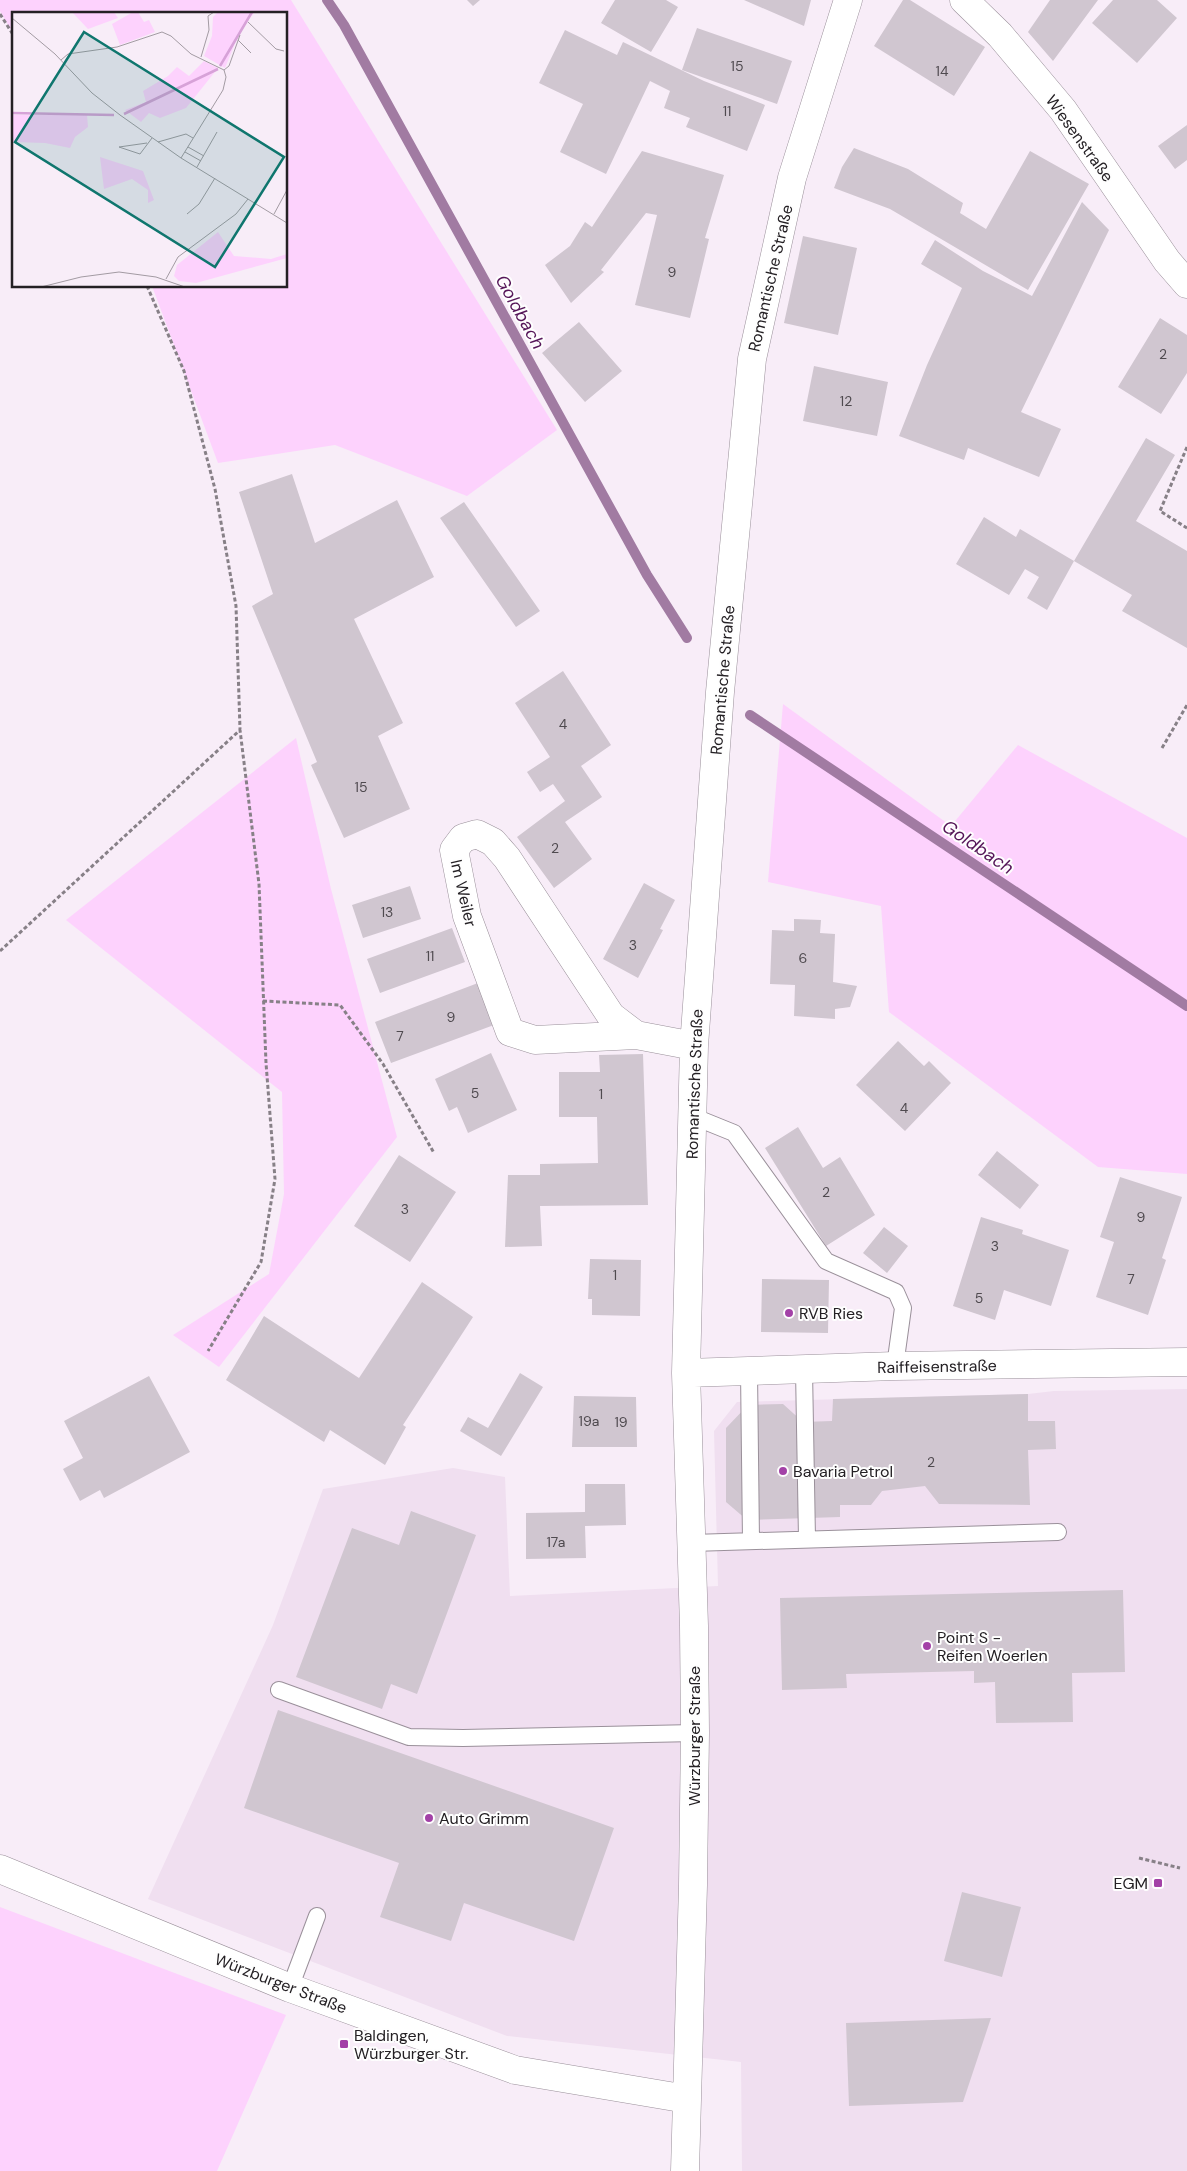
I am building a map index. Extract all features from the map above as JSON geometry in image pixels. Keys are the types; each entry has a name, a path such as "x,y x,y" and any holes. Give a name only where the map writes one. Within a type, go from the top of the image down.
{"street":[{"name":"Romantische Straße","path":"686,1373 694,1046 720,692 752,359 792,178 848,0"},
{"name":"Wiesenstraße","path":"964,0 1000,35 1063,110 1167,260 1187,284"},
{"name":"Im Weiler","path":"636,1036 611,1016 507,858 493,842 477,834 462,838 454,850 467,916 510,1032 535,1040 636,1036 694,1046"},
{"name":"Raiffeisenstraße","path":"686,1373 895,1366 1187,1362"},
{"name":"Würzburger Straße","path":"685,2171 694,1885 695,1733 692,1543 686,1373"},
{"name":"Würzburger Straße","path":"0,1869 290,1988 515,2070 687,2099"}],"lane":[{"path":"692,1116 734,1133 826,1261 896,1292 903,1308 895,1366"},
{"path":"804,1370 807,1540"},
{"path":"749,1371 751,1542"},
{"path":"692,1543 1058,1532"},
{"path":"279,1690 409,1737 463,1738 695,1733"},
{"path":"290,1988 317,1916"}],"path":[{"path":"0,14 12,33"},
{"path":"148,288 184,371 215,489 236,606 240,730 259,884 263,1001 275,1179 260,1262 208,1351"},
{"path":"1187,447 1160,511 1187,528"},
{"path":"1162,748 1187,705"},
{"path":"0,951 240,730"},
{"path":"263,1001 340,1005 384,1064 434,1153"},
{"path":"1140,1858 1180,1868"}],"shaded area":[{"path":"0,0 291,0 557,430 467,496 335,445 218,463 153,288 288,288 288,12 12,12 12,32 0,11"},
{"path":"783,704 951,826 1018,745 1187,838 1187,1174 1098,1167 889,1012 881,906 768,882"},
{"path":"296,738 331,889 397,1137 219,1367 173,1335 269,1274 284,1194 282,1092 66,920"},
{"path":"1187,1389 1187,2171 742,2171 741,2062 507,2036 148,1899 273,1625 323,1489 453,1468 505,1477 510,1596 718,1586 714,1431 737,1402 1028,1394 1054,1391"},
{"path":"0,1907 286,2015 217,2171 0,2171"}],"building":[{"path":"467,0 480,0 473,6"},
{"path":"615,0 666,0 678,7 651,52 601,23"},
{"path":"744,0 811,0 804,26"},
{"path":"903,0 910,0 985,47 954,96 874,46"},
{"path":"1050,0 1098,0 1053,61 1028,32"},
{"path":"1113,0 1157,0 1177,18 1137,63 1092,23"},
{"path":"697,28 792,61 777,104 682,70"},
{"path":"565,30 617,55 623,42 704,81 765,105 747,151 686,127 690,118 664,108 670,91 650,81 606,174 560,152 583,104 539,83"},
{"path":"1187,125 1187,160 1175,169 1158,146"},
{"path":"854,148 908,169 963,203 960,213 986,229 1030,151 1089,184 1028,290 890,209 834,188 842,167"},
{"path":"642,151 724,175 705,238 709,239 690,318 635,305 657,215 646,213 601,270 604,272 571,303 545,265 570,246 585,222 592,227"},
{"path":"1082,202 1109,230 1021,412 1061,429 1039,477 968,448 964,460 899,436 927,365 962,288 921,264 935,240 983,271 1032,296"},
{"path":"803,236 857,248 838,335 784,323"},
{"path":"1160,318 1187,335 1187,373 1161,414 1118,387"},
{"path":"579,322 622,371 585,402 542,353"},
{"path":"814,366 888,382 877,436 803,421"},
{"path":"1146,438 1175,455 1136,521 1187,551 1187,648 1122,611 1132,595 1074,561"},
{"path":"292,474 315,543 397,500 434,577 354,619 403,723 378,736 410,809 344,838 311,765 317,762 252,606 273,594 239,492"},
{"path":"464,502 540,611 516,627 440,518"},
{"path":"984,517 1016,537 1020,529 1074,561 1047,610 1027,598 1039,577 1025,569 1009,595 956,564"},
{"path":"563,671 611,745 581,766 602,797 565,822 592,859 554,888 517,837 565,801 553,784 540,792 527,772 550,757 515,703"},
{"path":"644,883 675,900 660,929 663,930 638,978 603,959"},
{"path":"410,886 421,919 363,938 352,905"},
{"path":"794,919 821,920 820,933 835,934 833,982 857,986 850,1007 835,1009 835,1019 794,1016 795,985 770,984 772,930 794,931"},
{"path":"452,928 465,962 380,993 367,959"},
{"path":"478,983 494,1025 391,1063 375,1022"},
{"path":"898,1041 924,1066 929,1061 951,1083 905,1131 856,1085"},
{"path":"491,1053 517,1110 468,1133 457,1107 449,1111 435,1079"},
{"path":"643,1054 648,1205 540,1206 542,1246 505,1247 508,1175 540,1175 540,1164 598,1163 597,1117 559,1117 559,1072 600,1072 599,1055"},
{"path":"798,1127 823,1168 840,1157 875,1215 826,1246 765,1148"},
{"path":"997,1151 1039,1185 1020,1209 978,1175"},
{"path":"399,1155 456,1192 410,1262 354,1226"},
{"path":"1120,1177 1182,1197 1162,1258 1166,1260 1148,1315 1096,1297 1114,1242 1100,1237"},
{"path":"981,1217 1023,1230 1022,1234 1069,1250 1051,1306 1004,1290 995,1320 953,1306"},
{"path":"884,1227 908,1246 887,1273 863,1253"},
{"path":"590,1259 641,1260 640,1316 592,1315 592,1299 588,1299"},
{"path":"762,1279 829,1280 828,1333 761,1332"},
{"path":"422,1282 473,1317 403,1425 406,1427 385,1465 330,1430 324,1442 226,1380 264,1316 359,1378"},
{"path":"520,1373 543,1387 501,1456 460,1431 468,1417 488,1428"},
{"path":"149,1376 190,1452 104,1498 100,1490 80,1501 63,1469 83,1458 64,1421"},
{"path":"1028,1394 1028,1421 1055,1421 1056,1449 1028,1450 1030,1505 939,1504 925,1486 882,1491 871,1505 840,1505 840,1517 747,1520 726,1502 726,1428 748,1405 783,1404 803,1422 832,1421 833,1399"},
{"path":"574,1396 636,1397 637,1447 572,1447"},
{"path":"585,1484 625,1484 626,1525 585,1526 586,1558 526,1559 526,1513 585,1512"},
{"path":"411,1511 476,1535 417,1694 391,1684 382,1709 296,1677 352,1528 399,1545"},
{"path":"1123,1590 1125,1672 1072,1673 1073,1722 996,1723 995,1682 974,1683 974,1671 846,1674 847,1688 782,1690 780,1598"},
{"name":"Auto Grimm","path":"278,1710 614,1828 574,1941 464,1903 451,1941 380,1917 399,1863 244,1808"},
{"path":"962,1892 1021,1907 1002,1977 944,1961"},
{"path":"991,2018 963,2102 849,2106 846,2023"}],"waterway":[{"name":"Goldbach","path":"327,0 344,25 647,575 687,638"},
{"name":"Goldbach","path":"750,715 1187,1006"}],"place":[{"name":"RVB Ries","path":"789,1313"},
{"name":"Bavaria Petrol","path":"783,1471"},
{"name":"Point S - Reifen Woerlen","path":"927,1646"},
{"name":"Auto Grimm","path":"429,1818"},
{"name":"EGM","path":"1158,1883"},
{"name":"Baldingen, Würzburger Str.","path":"344,2044"}]}
